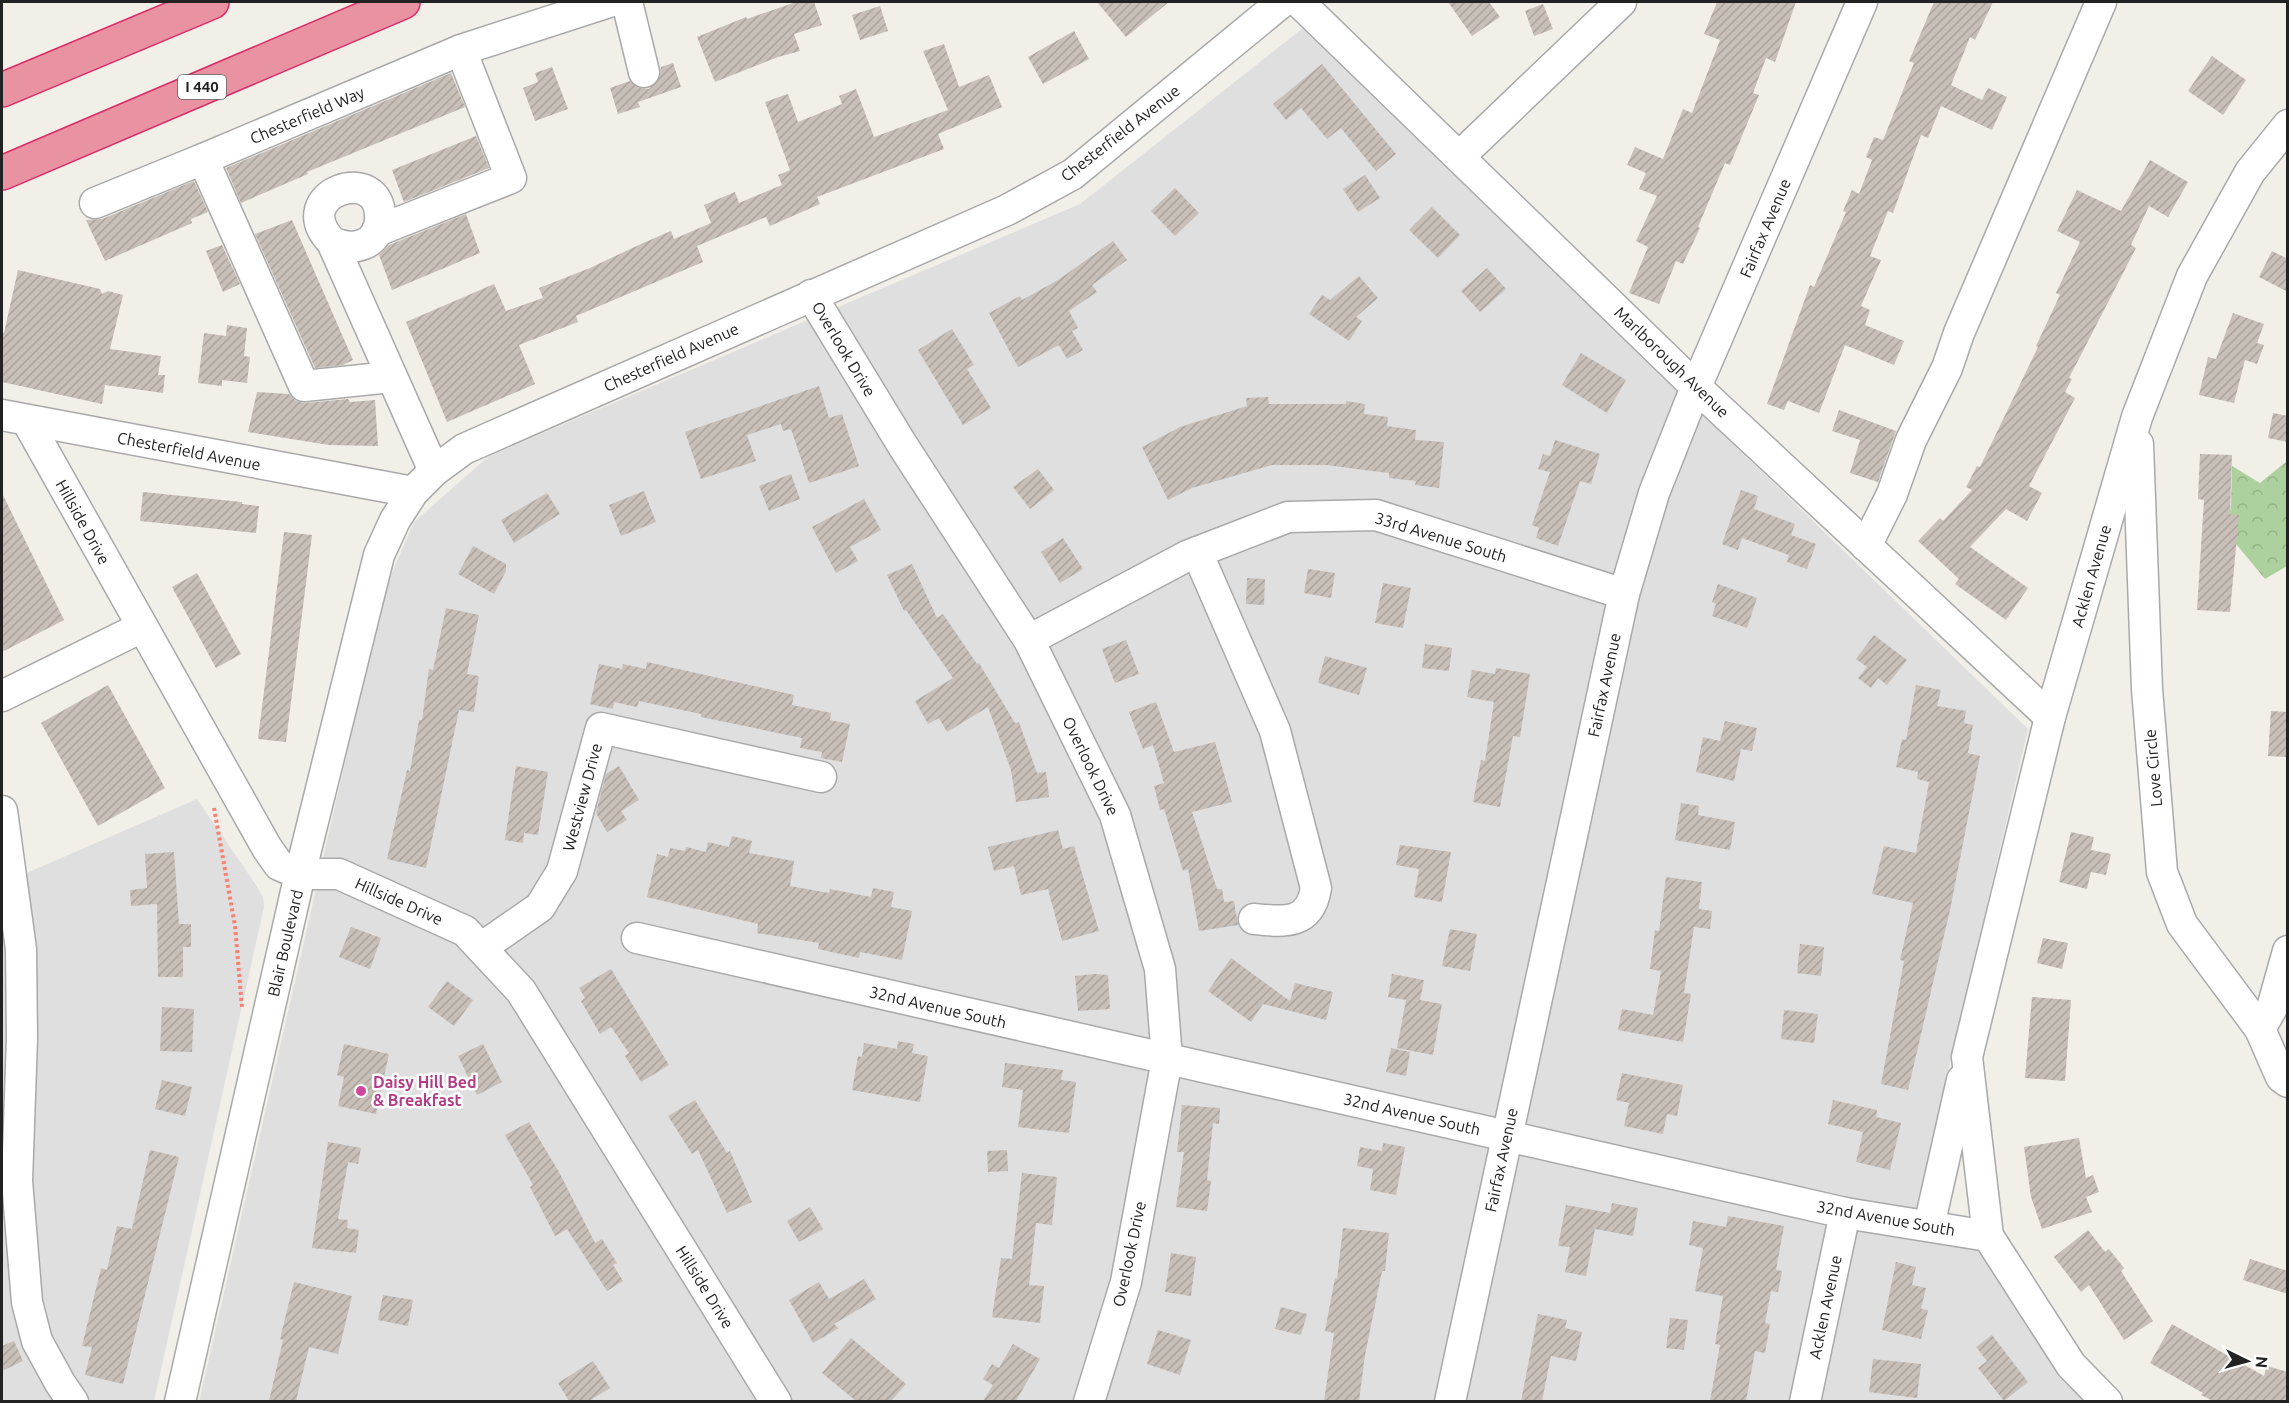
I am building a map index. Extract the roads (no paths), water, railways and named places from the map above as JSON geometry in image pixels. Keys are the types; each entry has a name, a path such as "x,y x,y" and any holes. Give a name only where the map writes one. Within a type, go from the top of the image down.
{"highway":[{"path":"2,90 212,2"},
{"name":"I 440","path":"2,173 403,2"}],"street":[{"name":"Chesterfield Way","path":"95,203 461,50 609,2"},
{"path":"627,2 644,72"},
{"name":"Chesterfield Avenue","path":"14,418 413,492 434,471 464,449 1007,210 1073,174 1282,2"},
{"name":"Marlborough Avenue","path":"1299,2 1696,387 2050,717"},
{"path":"1460,156 1621,2"},
{"name":"Fairfax Avenue","path":"1450,1401 1624,594 1654,493 1696,387 1862,2"},
{"path":"1866,546 1892,494 1911,440 1947,368 1959,333 2101,2"},
{"path":"332,242 341,247 362,246 377,231 511,178 461,50"},
{"name":"Acklen Avenue","path":"1929,1226 1967,1057 2050,717 2137,417 2193,276 2250,172 2288,125"},
{"path":"203,159 304,386 391,377"},
{"path":"377,231 380,213 372,196 355,187 345,187 329,195 320,214 320,225 332,242 434,471"},
{"name":"Overlook Drive","path":"811,295 903,446 1029,640 1115,815 1160,969 1167,1059 1126,1282 1089,1401"},
{"name":"Love Circle","path":"2137,417 2147,689 2162,872 2182,924 2273,1025 2281,1077 2288,1082"},
{"name":"Hillside Drive","path":"14,418 142,627 267,849 279,865 300,874 339,874 465,931 482,948 521,991 776,1401"},
{"name":"Blair Boulevard","path":"180,1401 300,874 379,555 395,520 413,492"},
{"name":"33rd Avenue South","path":"1029,640 1197,552 1288,517 1376,515 1624,594"},
{"path":"1197,552 1275,731 1316,888 1310,908 1294,919 1279,922 1254,919"},
{"path":"2,696 142,627"},
{"name":"Westview Drive","path":"482,948 540,907 562,871 601,728 822,777"},
{"path":"2,811 21,949 22,1038 17,1181 27,1302 38,1341 60,1383 74,1401"},
{"name":"32nd Avenue South","path":"637,938 1845,1213 1988,1236"},
{"path":"2273,1025 2288,951"},
{"name":"Acklen Avenue","path":"1967,1057 1988,1236"},
{"name":"Acklen Avenue","path":"1805,1401 1845,1213"},
{"path":"1988,1236 2071,1365 2107,1401"}],"place":[{"name":"Daisy Hill Bed & Breakfast","path":"361,1091"}]}
